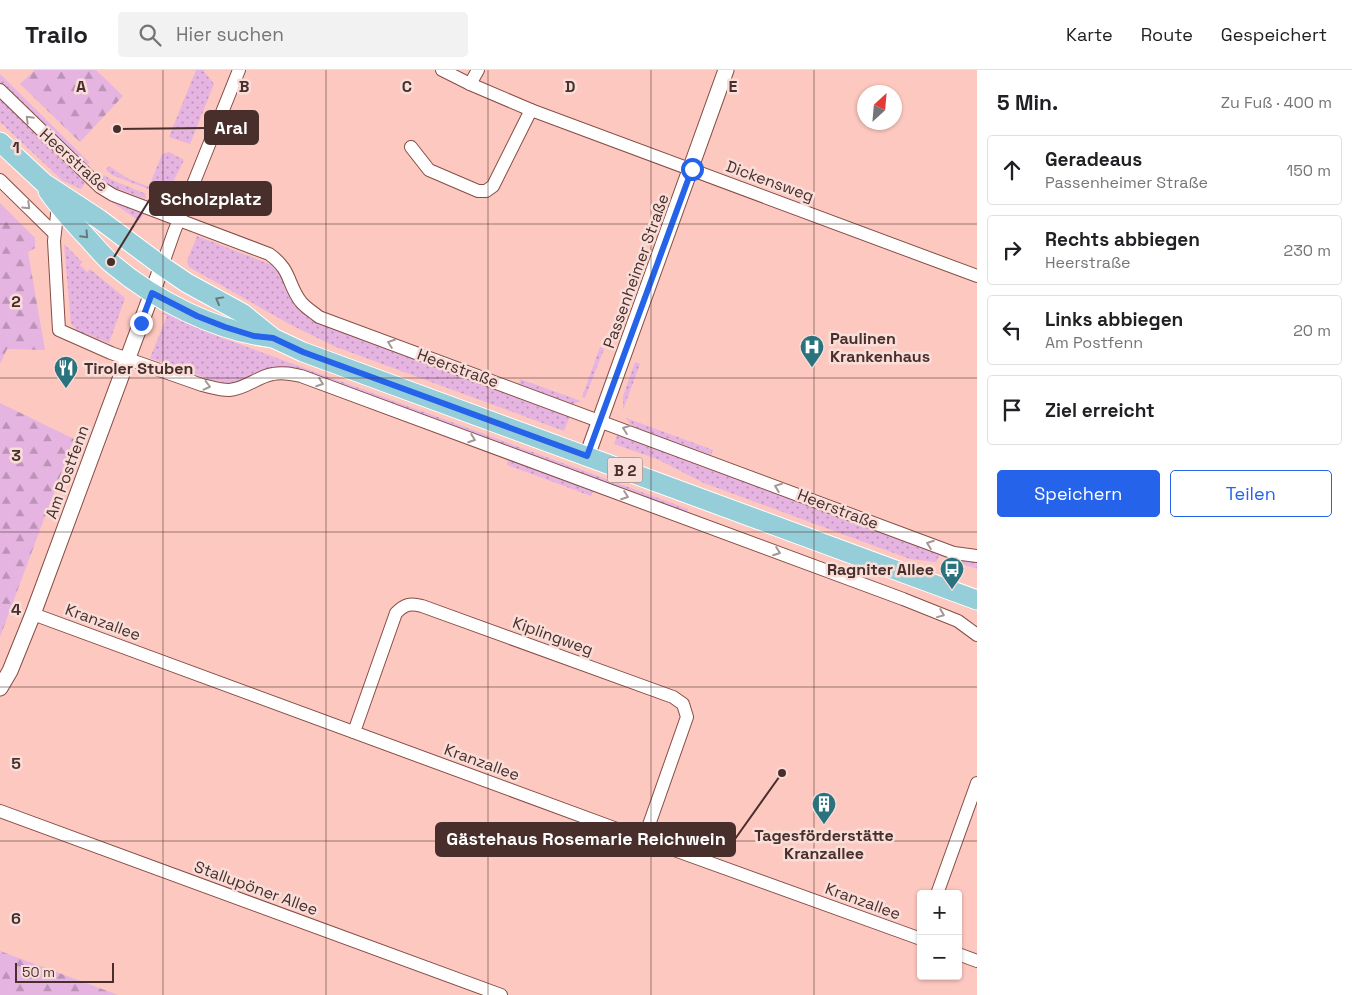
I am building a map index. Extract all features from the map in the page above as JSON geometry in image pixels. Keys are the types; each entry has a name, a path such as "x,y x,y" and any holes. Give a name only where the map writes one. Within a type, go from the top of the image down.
{"main road":[{"name":"Heerstraße","path":"0,142 44,183 99,219 162,266 242,314 273,338 303,352 977,600"},
{"name":"Heerstraße","path":"44,183 58,206 110,262 152,293 197,316 225,327 254,336 273,338"}],"street":[{"path":"162,266 239,70"},
{"name":"Dickensweg","path":"442,70 531,110 977,276"},
{"path":"470,84 478,70"},
{"name":"Passenheimer Straße","path":"587,456 692,169 726,70"},
{"name":"Heerstraße","path":"0,90 100,187 113,194 269,254 277,259 285,268 300,300 319,317 954,553 977,556"},
{"path":"411,147 429,170 478,191 486,191 493,186 531,110"},
{"path":"0,180 54,232"},
{"path":"58,206 54,232 59,330 128,359 202,385 222,389 248,386 273,374 286,373 301,376 903,599 958,621 977,634"},
{"name":"Am Postfenn","path":"0,688 10,671 33,614 162,266"},
{"name":"Kiplingweg","path":"354,732 396,613 403,606 412,604 673,697 682,704 687,717 644,839"},
{"name":"Kranzallee","path":"33,614 917,938"},
{"path":"938,890 977,783"},
{"name":"Stallupöner Allee","path":"0,811 501,995"},
{"path":"962,955 977,961"}],"green space":[{"path":"35,70 96,70 123,96 80,142 20,84"},
{"path":"196,70 203,70 214,84 190,144 169,137"},
{"path":"0,74 90,163 85,165 0,82"},
{"path":"0,98 104,196 144,214 139,221 85,183 81,189 63,181 0,122"},
{"path":"169,152 184,160 169,190 156,192 112,175 106,170 109,166 127,178 149,187 162,154"},
{"path":"104,175 146,194 145,199 118,189 110,190 101,181"},
{"path":"0,203 35,238 35,248 28,252 45,350 7,349 0,364"},
{"path":"197,236 272,265 280,274 294,302 570,416 564,431 336,347 291,325 189,267 187,261"},
{"path":"64,244 82,262 80,265 87,272 90,269 125,298 109,343 78,331 71,324"},
{"path":"168,312 217,336 688,509 686,514 293,369 250,378 232,384 211,380 150,358 167,316 161,313"},
{"path":"600,347 604,349 585,398 582,397"},
{"path":"635,362 640,364 623,410 623,396"},
{"path":"520,379 581,401 573,404 519,384"},
{"path":"0,403 74,439 0,637"},
{"path":"626,418 713,450 711,455 637,428 631,425"},
{"path":"618,433 977,561 977,569 939,556 936,562 910,559 704,483 657,459 614,444"},
{"path":"508,460 593,491 591,496 507,465"},
{"path":"0,951 118,995 0,995"}],"place":[{"name":"Aral","path":"117,129"},
{"name":"Scholzplatz","path":"111,262"},
{"name":"Paulinen Krankenhaus","path":"812,368"},
{"name":"Tiroler Stuben","path":"66,389"},
{"name":"Ragniter Allee","path":"952,590"},
{"name":"Gästehaus Rosemarie Reichwein","path":"782,773"},
{"name":"Tagesförderstätte Kranzallee","path":"824,825"}],"route":[{"path":"141,323 152,293 197,316 225,327 254,336 273,338 303,352 587,456 692,169"}]}
